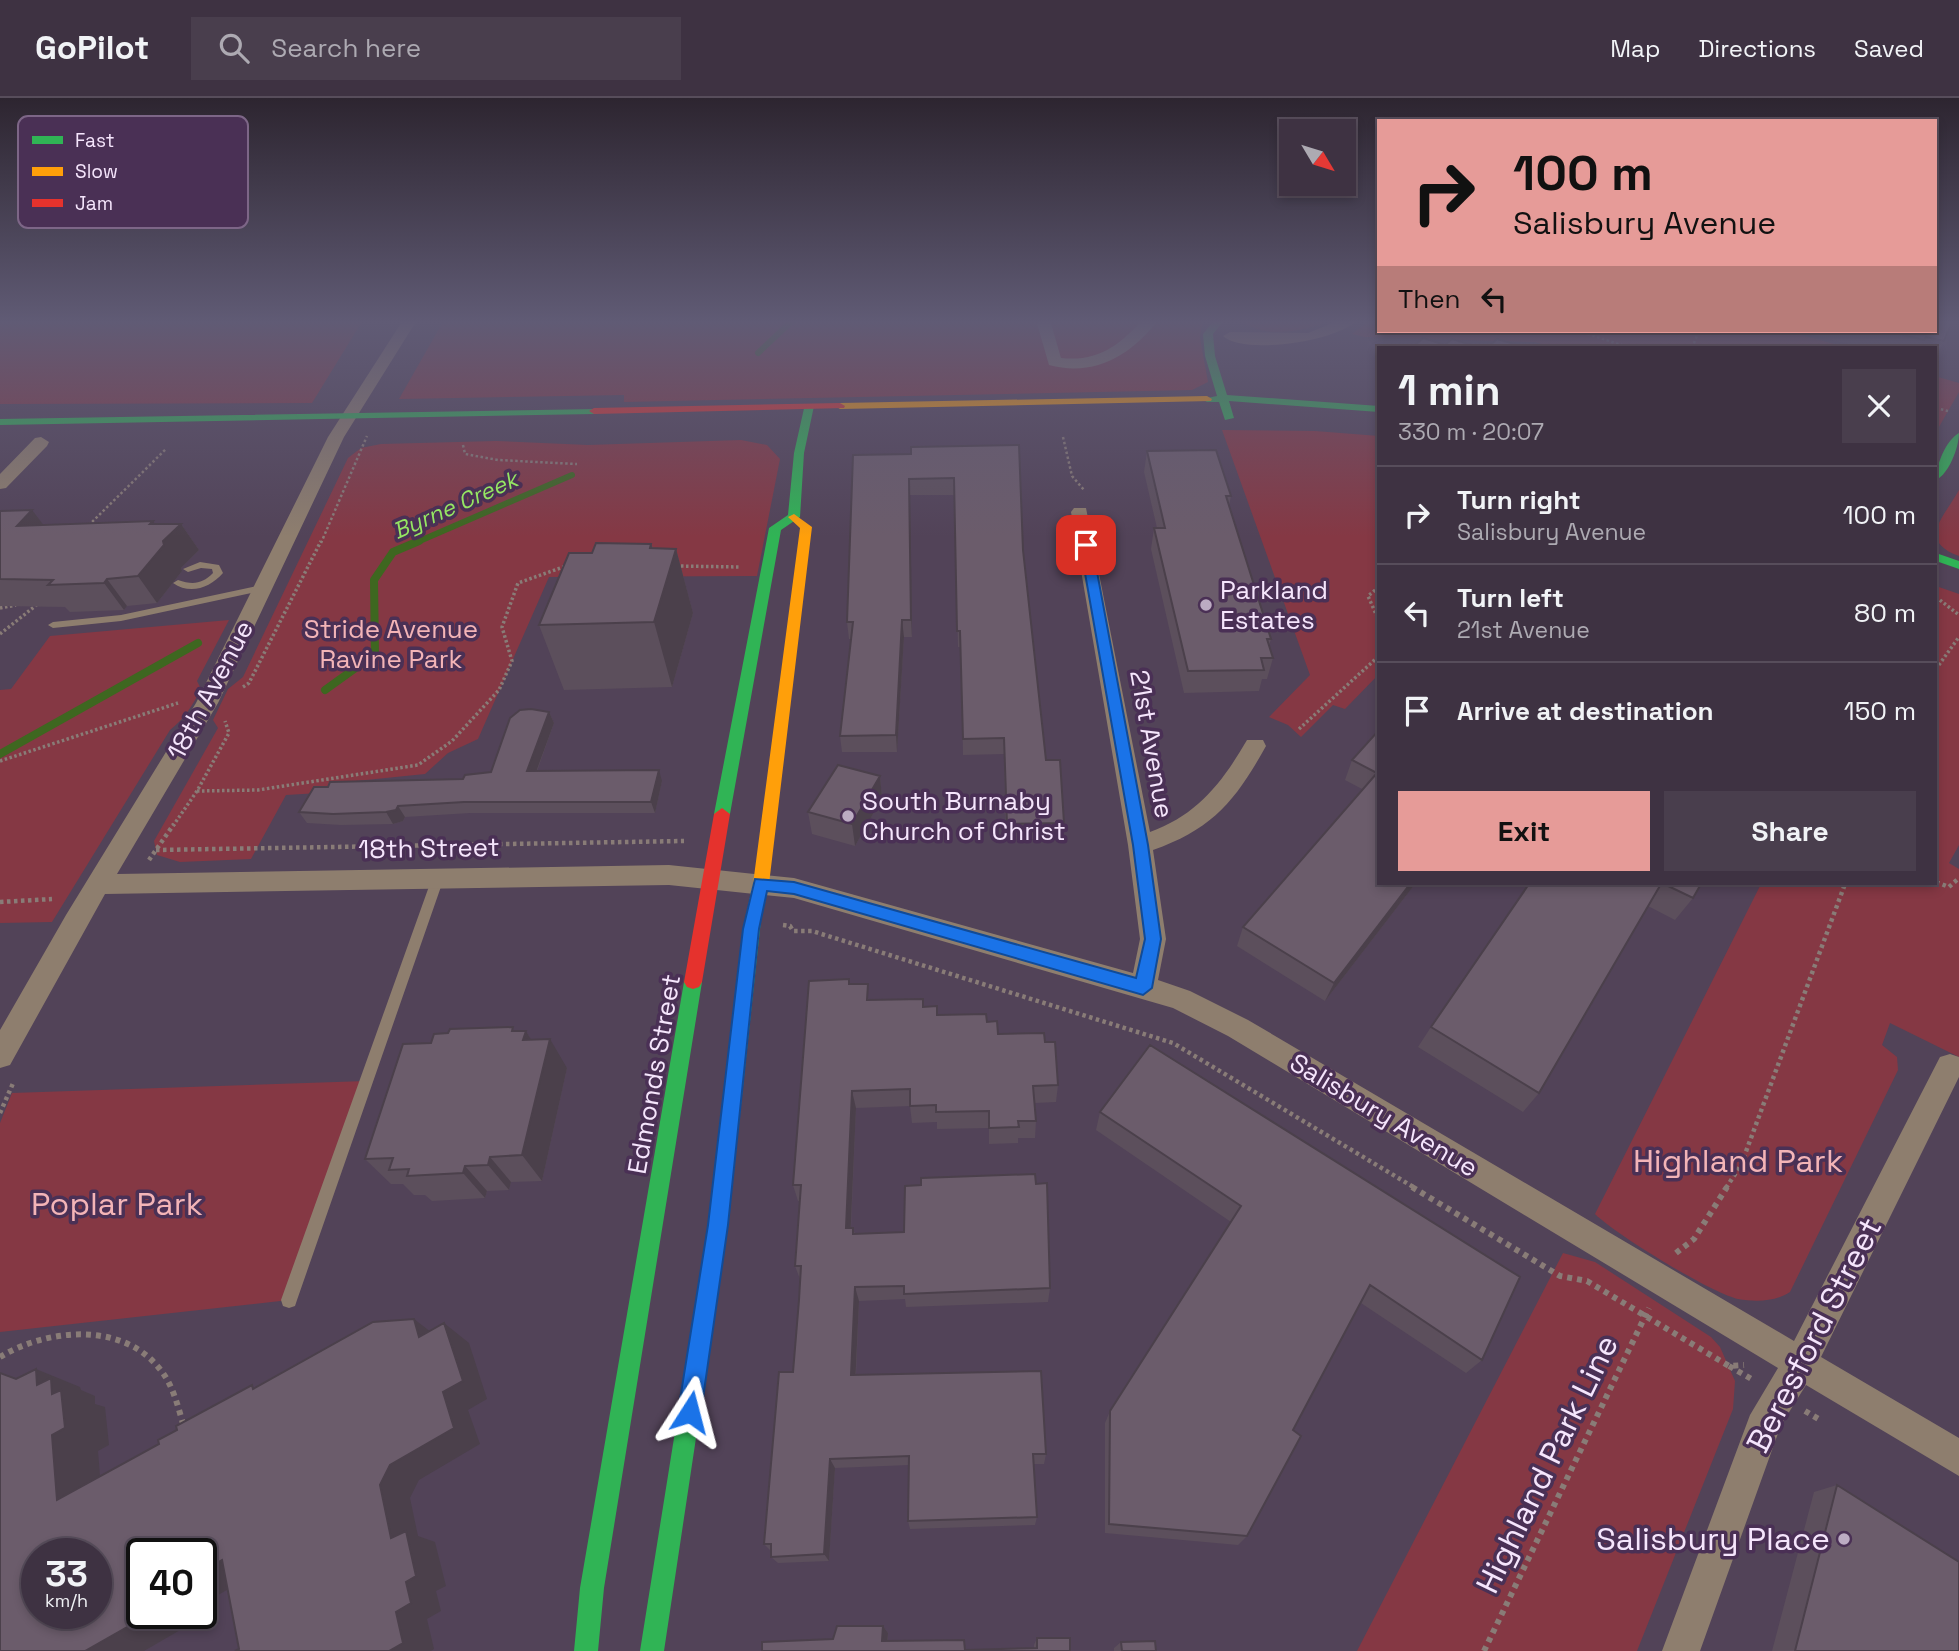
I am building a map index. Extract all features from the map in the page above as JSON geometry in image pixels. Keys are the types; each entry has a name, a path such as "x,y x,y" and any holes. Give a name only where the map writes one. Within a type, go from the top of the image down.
{"street":[{"name":"18th Avenue","path":"0,1055 207,703 262,588 326,437 348,418 364,392"},
{"path":"1222,392 1229,418"},
{"path":"0,422 348,418 1223,398 1242,392"},
{"path":"1211,418 1250,418 1244,392"},
{"path":"1248,392 1377,409"},
{"path":"652,1651 718,1225 751,929 761,884 806,527 793,517 799,453 812,426 809,406"},
{"path":"1307,420 1377,425"},
{"path":"783,426 812,426"},
{"path":"1937,475 1959,436"},
{"path":"326,437 359,442"},
{"path":"0,484 41,442"},
{"path":"14,443 60,442"},
{"name":"21st Avenue","path":"1082,501 1140,845 1153,939 1143,988"},
{"name":"Edmonds Street","path":"586,1651 592,1588 710,878 775,528 793,517"},
{"path":"1937,557 1959,565"},
{"path":"1140,845 1175,834 1205,816 1237,781 1255,747"},
{"name":"18th Street","path":"99,884 669,875 761,884"},
{"name":"Salisbury Avenue","path":"761,884 794,888 1181,999 1238,1028 1959,1458"},
{"name":"Beresford Street","path":"1681,1651 1767,1415 1801,1363 1954,1068"}],"lane":[{"path":"178,583 187,587 200,586 212,580 218,569 206,565 188,569"},
{"path":"196,601 200,586"},
{"path":"52,625 121,618 262,588"},
{"path":"289,1300 438,878"}],"path":[{"path":"1937,408 1948,411"},
{"path":"1063,437 1082,501"},
{"path":"238,690 249,683 313,560 359,442"},
{"path":"463,445 465,454 498,460 577,464"},
{"path":"83,533 88,524 145,473 166,449"},
{"path":"197,791 258,790 418,765 452,741 499,690 512,661 502,627 518,583 563,564 577,565"},
{"path":"674,566 744,567"},
{"path":"1377,589 1368,596 1377,616"},
{"path":"0,634 40,598 29,600"},
{"path":"1937,598 1959,615"},
{"path":"0,608 19,604"},
{"path":"1937,667 1944,663 1959,637"},
{"path":"1299,729 1377,658"},
{"path":"0,761 175,703 184,703"},
{"path":"228,710 225,718 229,733 197,791 156,850 684,841"},
{"path":"1937,882 1949,887 1959,878"},
{"path":"1672,1264 1675,1254 1694,1239 1741,1165 1845,885"},
{"path":"0,902 52,899"},
{"path":"790,926 793,931 812,931 1173,1043 1560,1276 1587,1281 1643,1318 1729,1366 1801,1363"},
{"name":"Highland Park Line","path":"1484,1651 1643,1318 1655,1299"},
{"path":"0,1357 21,1346 50,1337 86,1335 125,1342 153,1360 166,1376 188,1438"}],"green space":[{"path":"0,392 318,392 312,403 0,404"},
{"path":"403,392 1075,392 624,402 624,395 399,399"},
{"path":"1937,392 1959,392 1937,430"},
{"path":"1222,430 1315,431 1377,436 1377,676 1345,709 1333,705 1301,737 1288,725 1269,717 1310,675"},
{"name":"Stride Avenue Ravine Park","path":"741,440 767,445 780,459 757,576 549,577 478,739 448,753 425,774 356,781 336,792 286,795 251,859 180,862 157,855 154,841 218,728 213,720 228,689 243,677 348,458 361,448 381,444 496,441 588,445"},
{"path":"1959,490 1959,556 1939,543 1937,528"},
{"name":"Highland Park","path":"1937,586 1959,594 1959,845 1949,863 1959,869 1959,1057 1890,1023 1882,1045 1897,1057 1898,1070 1790,1292 1778,1298 1751,1301 1738,1299 1707,1286 1622,1235 1595,1214 1760,885 1937,885"},
{"name":"Stride Avenue Ravine Park","path":"229,620 197,681 201,689 194,701 170,730 52,922 0,923 0,690 11,689 50,636"},
{"name":"Poplar Park","path":"366,1081 289,1300 0,1332 0,1123 12,1093"},
{"path":"1563,1253 1595,1262 1711,1337 1720,1347 1735,1381 1733,1409 1637,1651 1357,1651"}],"building":[{"path":"1019,445 1023,550 1046,760 1060,760 1064,823 1007,824 1004,738 963,739 960,631 957,631 954,478 909,479 911,620 902,620 896,735 840,736 853,622 847,622 853,455 911,454 911,447"},
{"path":"1216,450 1231,496 1226,496 1271,639 1267,639 1273,658 1261,658 1264,670 1188,671 1154,528 1165,528 1147,451"},
{"path":"32,510 17,526 153,521 150,524 181,524 163,541 164,545 138,576 107,579 104,583 48,585 53,580 0,579 0,511"},
{"path":"596,543 651,544 650,548 676,549 654,622 539,625 569,553 592,553"},
{"path":"520,710 549,712 527,771 659,770 651,802 464,802 398,806 396,810 386,812 299,812 314,787 328,787 330,782 463,779 465,775 491,772 510,718"},
{"path":"1377,732 1377,773 1352,760"},
{"path":"838,765 880,776 852,824 808,812"},
{"path":"1377,773 1377,885 1409,885 1334,983 1243,927"},
{"path":"1528,885 1660,885 1539,1093 1431,1027"},
{"path":"1666,885 1700,885 1693,898"},
{"path":"849,979 849,984 868,984 867,1000 923,999 923,1007 937,1006 937,1015 986,1014 987,1022 997,1021 998,1034 1044,1033 1045,1042 1055,1042 1058,1085 1033,1086 1036,1121 1018,1121 1019,1127 989,1128 989,1111 936,1112 936,1105 910,1106 910,1089 852,1091 846,1228 853,1228 853,1234 904,1232 905,1186 921,1185 921,1178 1035,1174 1036,1184 1047,1183 1050,1288 904,1294 904,1286 855,1287 851,1375 1041,1371 1046,1454 1033,1454 1037,1517 908,1521 909,1456 830,1459 824,1554 771,1557 771,1544 764,1544 779,1372 793,1372 799,1300 801,1266 795,1266 801,1185 793,1185 809,981"},
{"path":"513,1027 512,1031 526,1031 523,1040 550,1039 522,1155 490,1157 488,1165 465,1166 463,1173 407,1176 409,1169 389,1170 393,1158 365,1159 403,1044 431,1043 434,1034 448,1033 450,1029"},
{"path":"1150,1045 1520,1277 1482,1360 1370,1285 1293,1430 1301,1436 1247,1536 1109,1524 1110,1411 1241,1206 1100,1112"},
{"path":"414,1319 419,1337 444,1323 463,1381 443,1392 454,1428 390,1465 380,1485 391,1538 406,1531 416,1576 406,1582 411,1603 396,1612 403,1643 389,1651 235,1651 239,1649 222,1560 217,1563 217,1538 126,1538 126,1628 85,1651 0,1651 0,1373 16,1379 36,1369 37,1385 51,1378 52,1394 61,1390 65,1428 52,1435 57,1500 159,1444 158,1440 177,1430 176,1426 252,1385 253,1389 373,1322"},
{"name":"Salisbury Place","path":"1837,1485 1959,1562 1959,1651 1795,1651"},
{"path":"837,1626 883,1626 882,1641 964,1640 965,1650 1037,1648 1037,1638 1070,1638 1070,1651 762,1651 762,1642 833,1639"},
{"path":"1155,1641 1156,1651 1122,1651 1121,1642"}],"waterway":[{"name":"Byrne Creek","path":"415,543 572,475"},
{"name":"Byrne Creek","path":"325,690 375,654 374,580 393,552 419,541"},
{"name":"Byrne Creek","path":"0,754 198,643"}],"traffic: fast":[{"path":"1221,392 1229,418"},
{"path":"1207,399 1245,398 1377,409"},
{"path":"794,517 799,453 809,406"},
{"path":"0,422 594,411"},
{"path":"1937,475 1959,436"},
{"path":"722,814 775,528 794,517"},
{"path":"1937,557 1959,565"},
{"path":"652,1651 718,1225 753,920"},
{"path":"586,1651 592,1588 693,982"}],"traffic: slow":[{"path":"840,406 1207,399"},
{"path":"753,920 761,884 806,527 794,517"}],"traffic: jam":[{"path":"594,411 840,406"},
{"path":"693,982 722,814"}],"place":[{"name":"Parkland Estates","path":"1206,605"},
{"name":"South Burnaby Church of Christ","path":"848,816"},
{"name":"Salisbury Place","path":"1844,1539"}],"route":[{"path":"690,1412 718,1225 751,929 761,884 794,888 1143,988 1153,939 1140,845 1086,545"}]}
